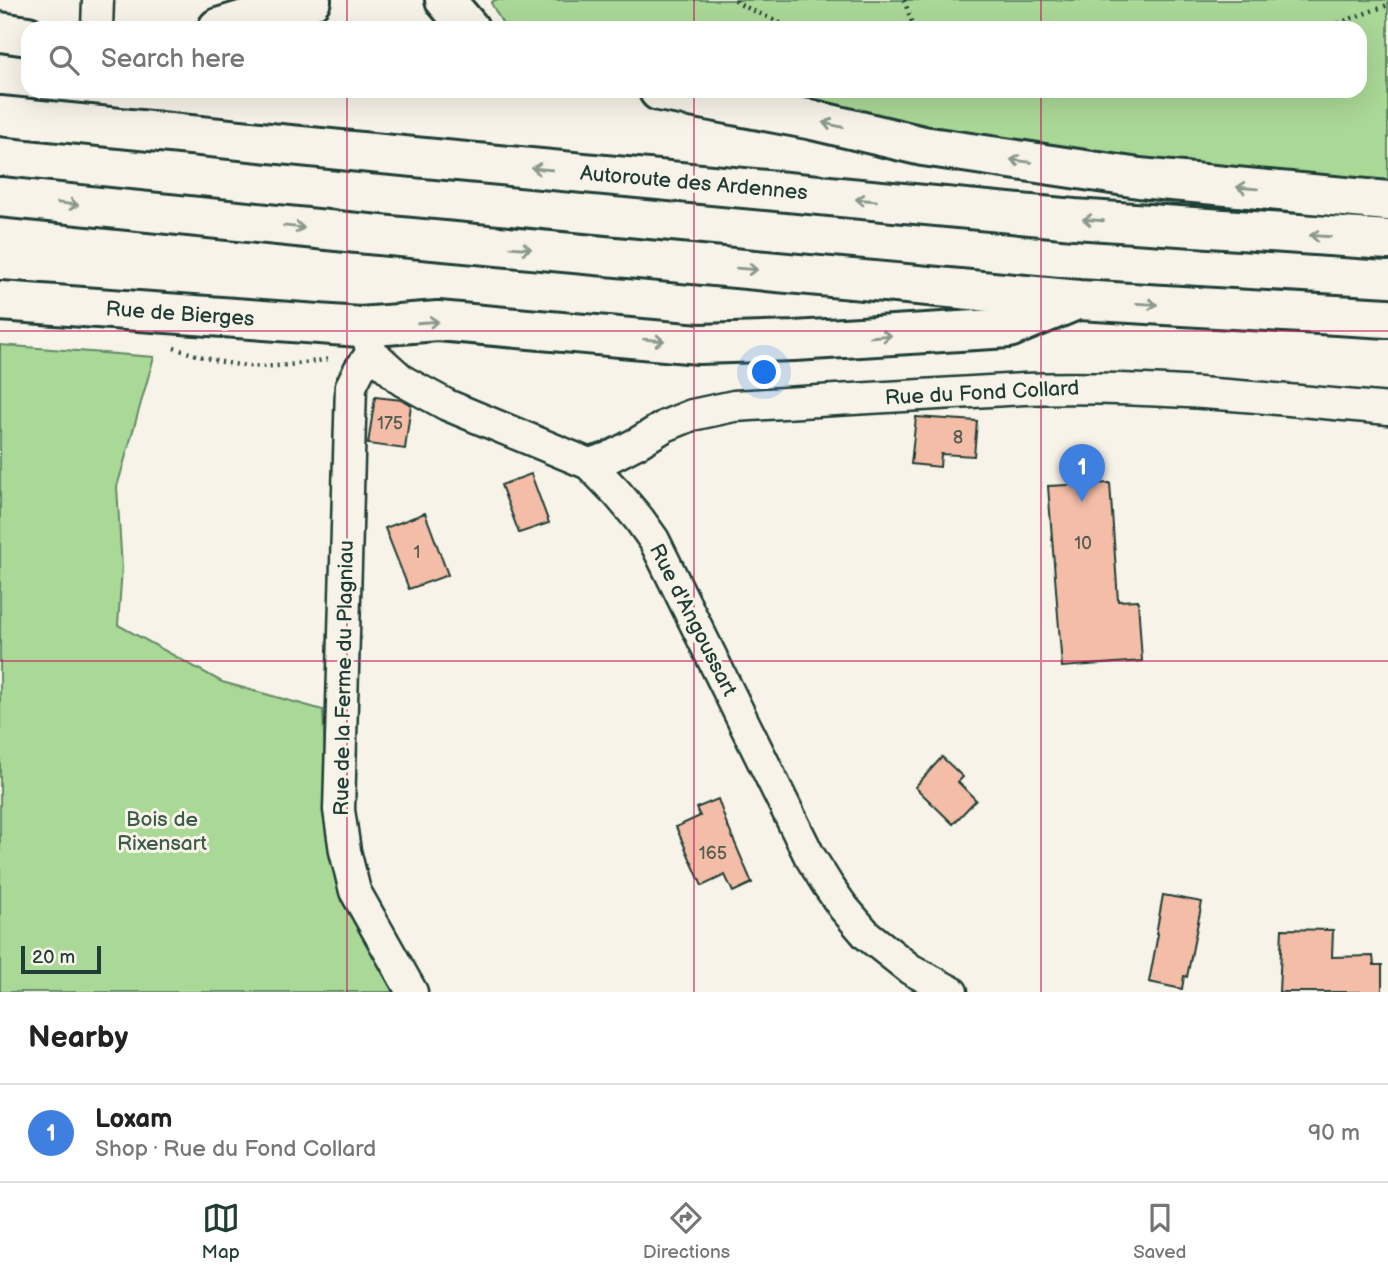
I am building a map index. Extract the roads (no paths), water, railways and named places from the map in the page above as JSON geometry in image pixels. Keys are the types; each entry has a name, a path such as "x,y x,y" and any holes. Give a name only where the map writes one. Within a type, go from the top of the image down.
{"main road":[{"path":"241,21 311,0"},
{"path":"445,0 463,21"},
{"path":"469,21 470,0"},
{"path":"0,32 21,35"},
{"path":"696,98 813,120 937,148 1139,178 1388,201"},
{"name":"Autoroute des Ardennes","path":"0,116 1060,218 1388,240"},
{"path":"0,197 375,235 1079,300 1388,318"},
{"name":"Rue de Bierges","path":"0,301 366,340 438,321 699,344 1009,328 1079,300"}],"street":[{"path":"97,21 98,0"},
{"name":"Rue d'Angoussart","path":"366,340 403,381 447,405 589,464 617,493 654,540 809,855 843,907 867,935 910,970 952,992"},
{"name":"Rue de la Ferme du Plagniau","path":"366,340 359,370 351,386 339,810 355,891 412,992"},
{"name":"Rue du Fond Collard","path":"589,464 608,458 665,426 692,415 734,406 1068,387 1189,392 1388,409"}],"place":[{"name":"Loxam","path":"1082,502"}],"park label":[{"name":"Bois de Rixensart","path":"162,831"}]}
